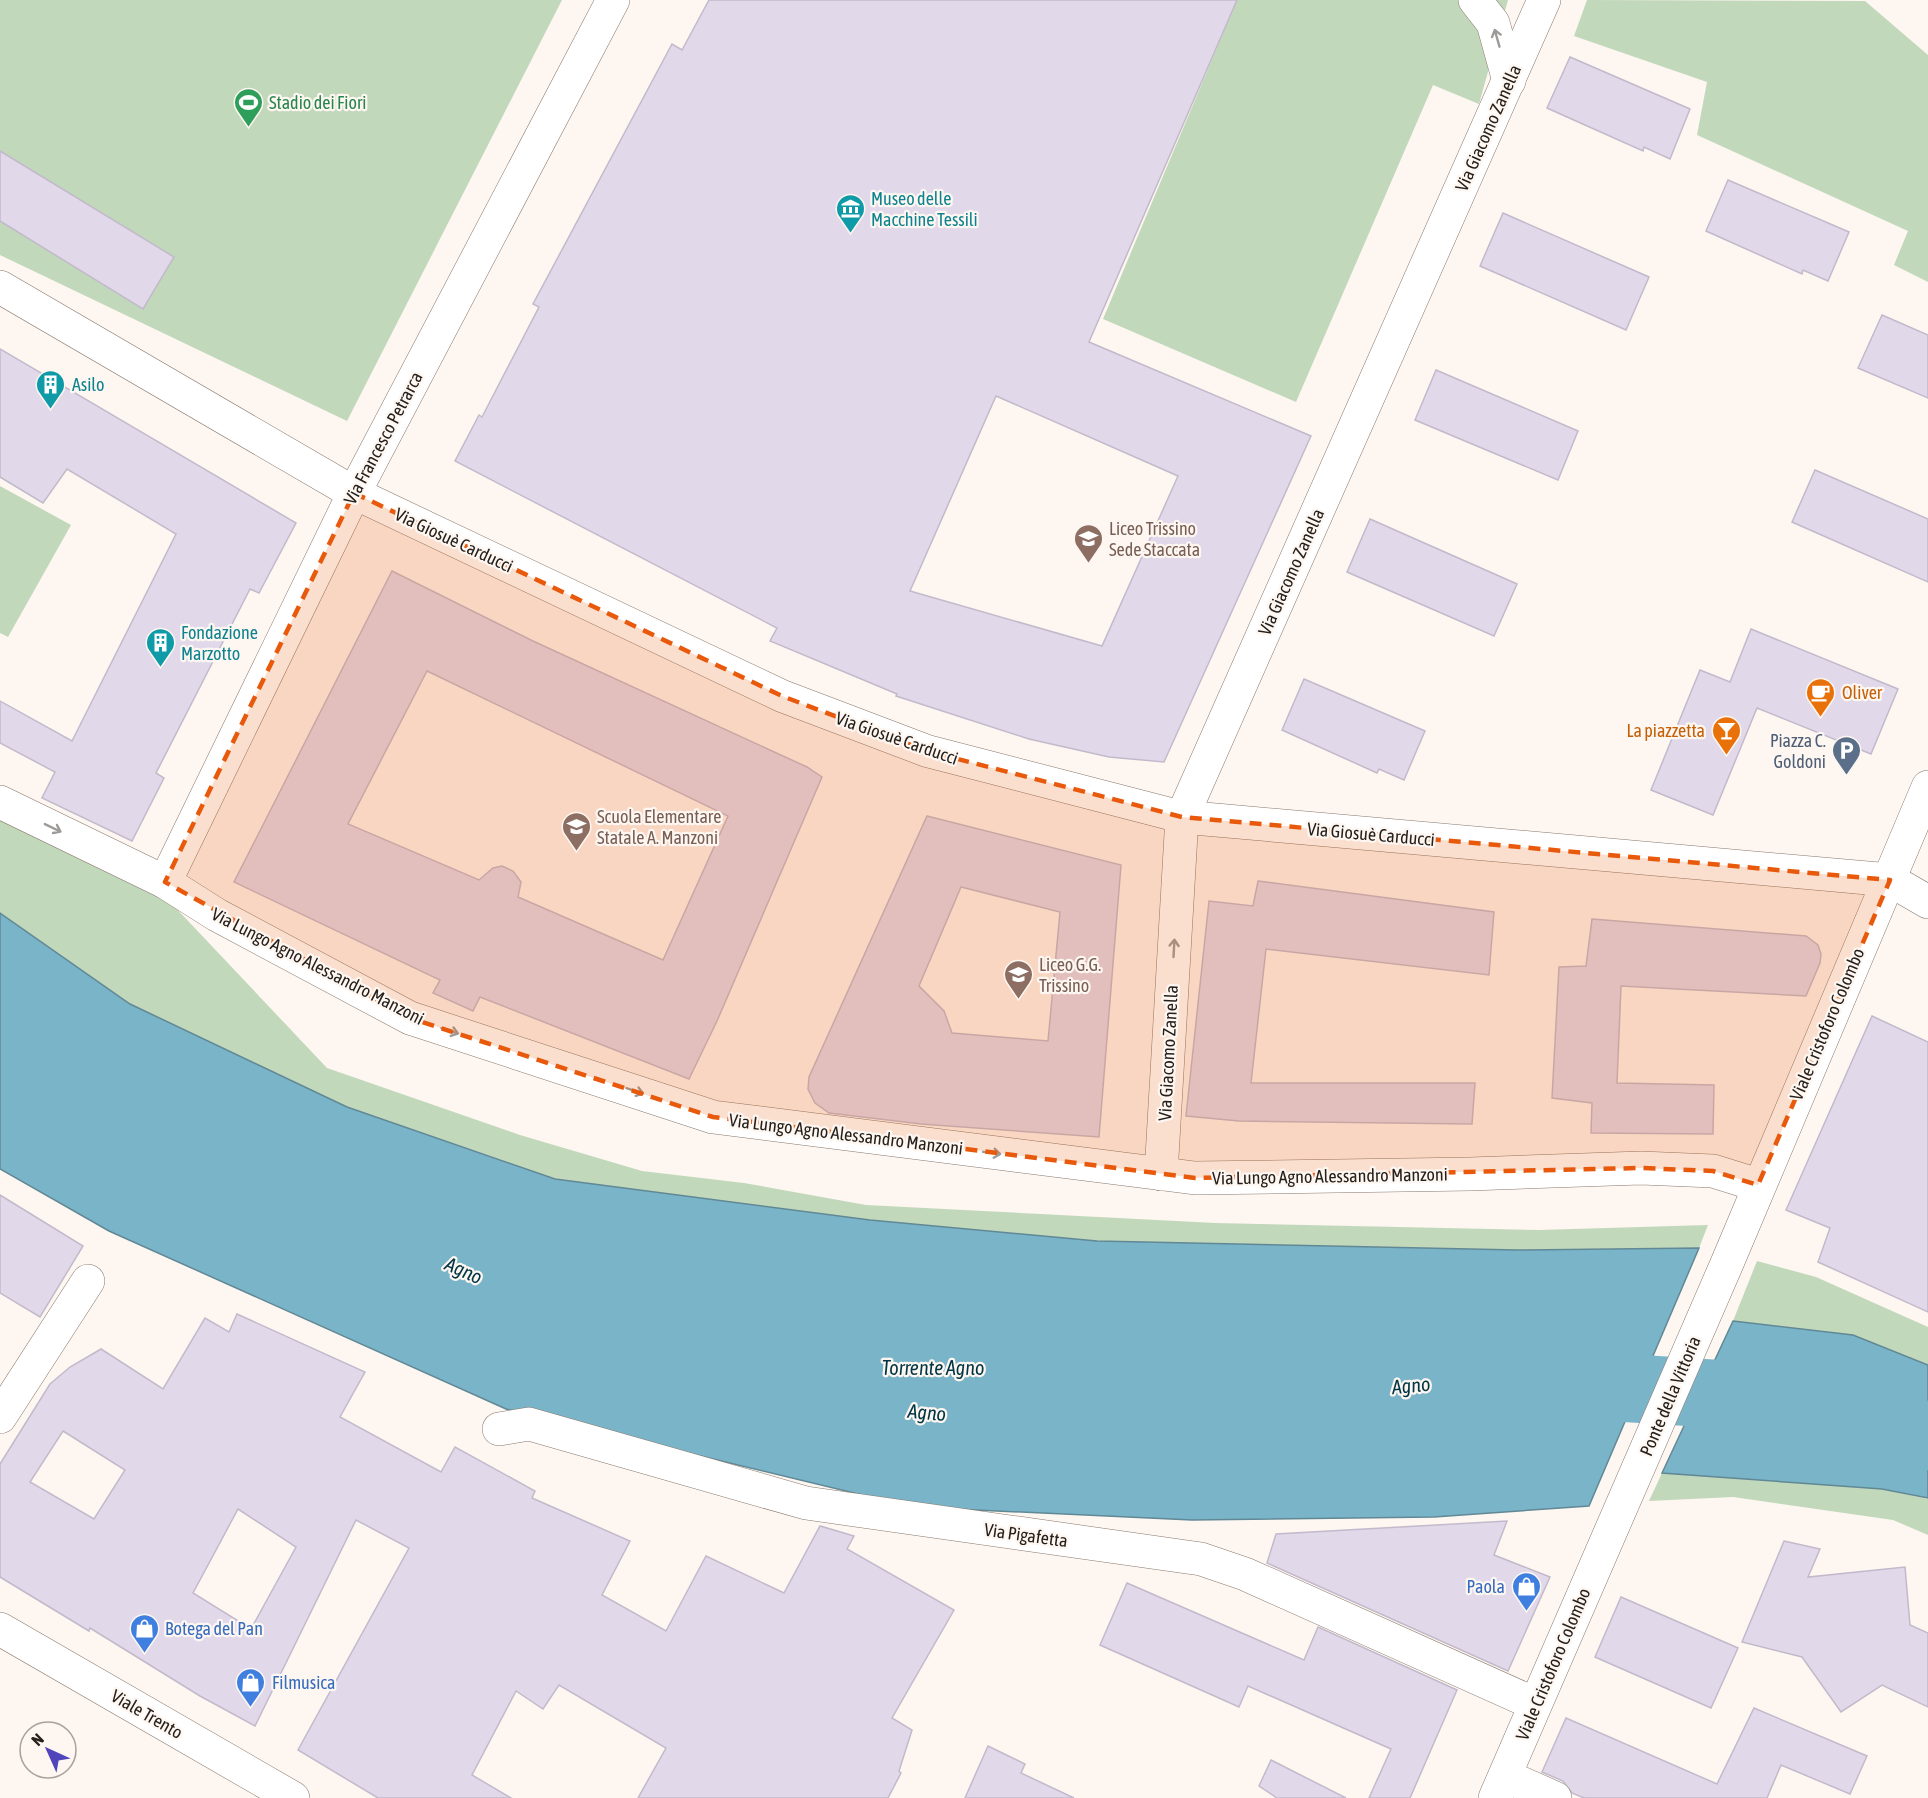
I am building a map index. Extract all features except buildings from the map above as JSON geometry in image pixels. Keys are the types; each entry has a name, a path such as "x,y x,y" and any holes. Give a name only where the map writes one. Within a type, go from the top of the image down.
{"street":[{"name":"Via Francesco Petrarca","path":"165,882 354,493 613,0"},
{"path":"1475,0 1493,23 1509,81"},
{"name":"Via Giacomo Zanella","path":"1161,1174 1182,818 1544,0"},
{"name":"Via Giosuè Carducci","path":"0,287 354,493 782,696 927,751 1182,818 1890,880"},
{"name":"Viale Cristoforo Colombo","path":"1728,1261 1758,1185 1928,787"},
{"name":"Via Lungo Agno Alessandro Manzoni","path":"0,802 165,882 217,915 410,1018 713,1117 1195,1178 1470,1174 1641,1168 1713,1171 1758,1185"},
{"path":"1890,880 1928,902"},
{"name":"Ponte della Vittoria","path":"1612,1531 1728,1261"},
{"path":"0,1417 88,1281"},
{"name":"Via Pigafetta","path":"499,1429 529,1424 608,1444 699,1474 806,1503 1201,1559 1245,1574 1535,1704"},
{"name":"Viale Cristoforo Colombo","path":"1500,1787 1612,1531"},
{"name":"Viale Trento","path":"0,1629 293,1798"},
{"path":"1500,1787 1555,1798"}],"highlighted area":[{"path":"354,493 782,696 927,751 1182,817 1890,880 1758,1185 1713,1171 1641,1168 1195,1178 713,1117 410,1018 165,882"}],"green space":[{"name":"Stadio dei Fiori","path":"0,0 562,0 347,421 0,255"},
{"path":"1237,0 1508,0 1479,104 1433,85 1296,402 1103,319"},
{"path":"1587,0 1865,1 1928,55 1928,282 1894,265 1908,231 1697,135 1707,82 1574,36"},
{"path":"0,486 71,525 8,637 0,633"},
{"path":"0,811 155,886 327,1068 520,1135 642,1171 744,1183 866,1205 1215,1223 1539,1230 1708,1225 1699,1248 1517,1250 1097,1241 870,1220 555,1179 347,1107 130,1004 0,913"},
{"path":"1757,1261 1816,1277 1928,1327 1928,1365 1853,1335 1733,1321"},
{"path":"1662,1473 1882,1489 1928,1499 1928,1535 1893,1520 1733,1497 1649,1501"}],"water":[{"name":"Torrente Agno","path":"0,913 130,1004 347,1107 555,1179 870,1220 1097,1241 1517,1250 1699,1248 1589,1506 1434,1517 1192,1520 912,1507 506,1409 109,1231 0,1169"},
{"path":"1733,1321 1853,1335 1928,1365 1928,1498 1882,1489 1662,1473"}],"waterway":[{"name":"Agno","path":"1547,1383 1797,1399 1928,1436"}],"place":[{"name":"Stadio dei Fiori","path":"248,128"},
{"name":"Museo delle Macchine Tessili","path":"850,234"},
{"name":"Asilo","path":"51,410"},
{"name":"Liceo Trissino Sede Staccata","path":"1088,564"},
{"name":"Fondazione Marzotto","path":"160,668"},
{"name":"Oliver","path":"1821,718"},
{"name":"La piazzetta","path":"1726,756"},
{"name":"Piazza C. Goldoni","path":"1847,776"},
{"name":"Scuola Elementare Statale A. Manzoni","path":"576,852"},
{"name":"Liceo G.G. Trissino","path":"1018,1000"},
{"name":"Paola","path":"1526,1612"},
{"name":"Botega del Pan","path":"144,1654"},
{"name":"Filmusica","path":"251,1708"}]}
